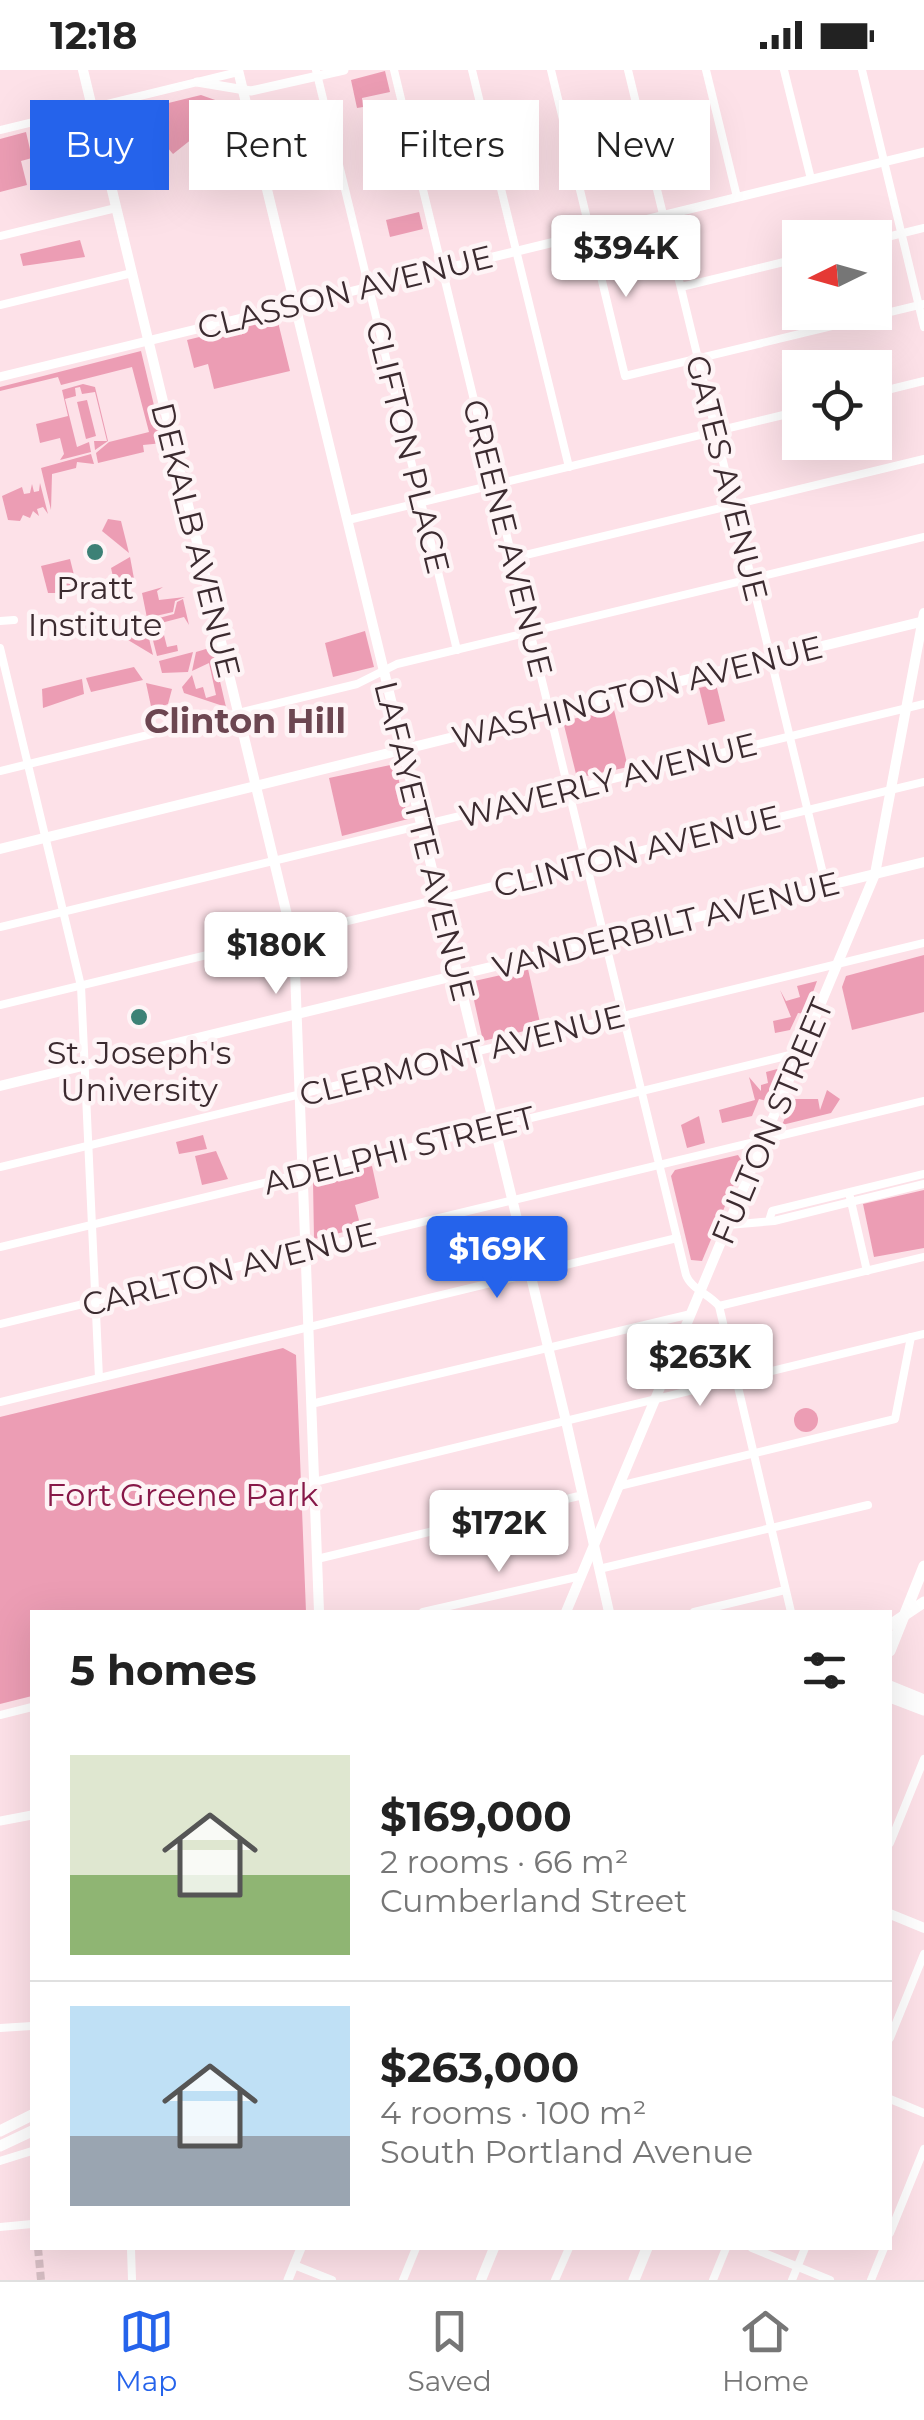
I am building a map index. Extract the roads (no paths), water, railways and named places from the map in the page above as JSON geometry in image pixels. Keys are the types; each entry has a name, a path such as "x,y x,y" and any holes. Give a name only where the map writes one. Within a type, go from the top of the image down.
{"main road":[{"name":"DEKALB AVENUE","path":"83,70 90,100"},
{"name":"LAFAYETTE AVENUE","path":"238,71 584,1495 608,1610"},
{"name":"DEKALB AVENUE","path":"112,190 292,935 319,1610"},
{"name":"WASHINGTON AVENUE","path":"0,850 924,619"},
{"name":"FULTON STREET","path":"567,1610 875,874 924,619"},
{"name":"VANDERBILT AVENUE","path":"0,1086 924,862"},
{"path":"892,1646 924,1566"},
{"path":"892,1623 924,1602"},
{"path":"892,1687 924,1700"},
{"path":"892,1698 924,1710"},
{"path":"892,1915 924,1928"},
{"path":"0,2130 30,2116"},
{"path":"0,2146 30,2135"},
{"path":"480,2280 493,2250"},
{"path":"634,2280 646,2250"}],"street":[{"path":"198,82 242,89 344,70"},
{"name":"GREENE AVENUE","path":"394,70 677,1238 688,1280 701,1290"},
{"path":"472,70 569,467"},
{"path":"550,70 625,376 921,304"},
{"name":"GATES AVENUE","path":"628,70 826,886"},
{"path":"706,70 737,197"},
{"path":"784,70 811,179"},
{"path":"874,70 862,71 924,327"},
{"path":"125,100 238,71"},
{"name":"CLIFTON PLACE","path":"317,73 457,650"},
{"path":"0,130 30,123"},
{"name":"CLASSON AVENUE","path":"0,377 924,152"},
{"path":"0,236 116,208"},
{"path":"892,236 924,228"},
{"path":"681,287 782,262"},
{"path":"0,305 132,273"},
{"path":"892,389 924,381"},
{"path":"348,520 782,415"},
{"path":"513,558 924,460"},
{"path":"0,771 357,684 384,671 457,650 924,537"},
{"path":"0,621 14,620"},
{"path":"0,648 81,986 99,1378"},
{"name":"WAVERLY AVENUE","path":"0,928 924,704"},
{"name":"CLINTON AVENUE","path":"0,1006 924,782"},
{"name":"CLERMONT AVENUE","path":"0,1167 924,943"},
{"name":"ADELPHI STREET","path":"0,1246 790,1055 798,1058"},
{"name":"CARLTON AVENUE","path":"0,1324 924,1102"},
{"path":"728,1225 769,1221 924,1174"},
{"path":"850,1197 924,1184"},
{"path":"850,1197 866,1271"},
{"path":"0,1402 677,1238"},
{"path":"719,1306 924,1257"},
{"path":"701,1290 719,1306 791,1610"},
{"path":"311,1404 692,1314"},
{"path":"314,1482 924,1334"},
{"path":"619,1486 895,1419 912,1337"},
{"path":"317,1559 584,1495"},
{"path":"600,1569 868,1504"},
{"path":"431,1610 581,1576"},
{"path":"702,1610 786,1590"},
{"path":"0,1714 30,1707"},
{"path":"892,1838 924,1759"},
{"path":"0,1822 30,1815"},
{"path":"892,2033 924,1954"},
{"path":"0,2028 30,2026"},
{"path":"892,2101 924,2113"},
{"path":"892,2227 924,2150"},
{"path":"0,2161 30,2152"},
{"path":"0,2226 30,2224"},
{"path":"131,2250 132,2280"},
{"path":"288,2280 301,2250"},
{"path":"403,2280 415,2250"},
{"path":"556,2280 568,2250"},
{"path":"713,2280 725,2250"},
{"path":"757,2250 830,2280"},
{"path":"792,2280 804,2250"},
{"path":"870,2280 883,2250"},
{"path":"294,2265 332,2280"}],"tunnel":[{"path":"38,2250 41,2280"}],"place":[{"name":"Pratt Institute","path":"95,552"},
{"name":"St. Joseph's University","path":"139,1017"}],"district":[{"name":"Clinton Hill","path":"245,720"}],"park label":[{"name":"Fort Greene Park","path":"182,1494"}]}
